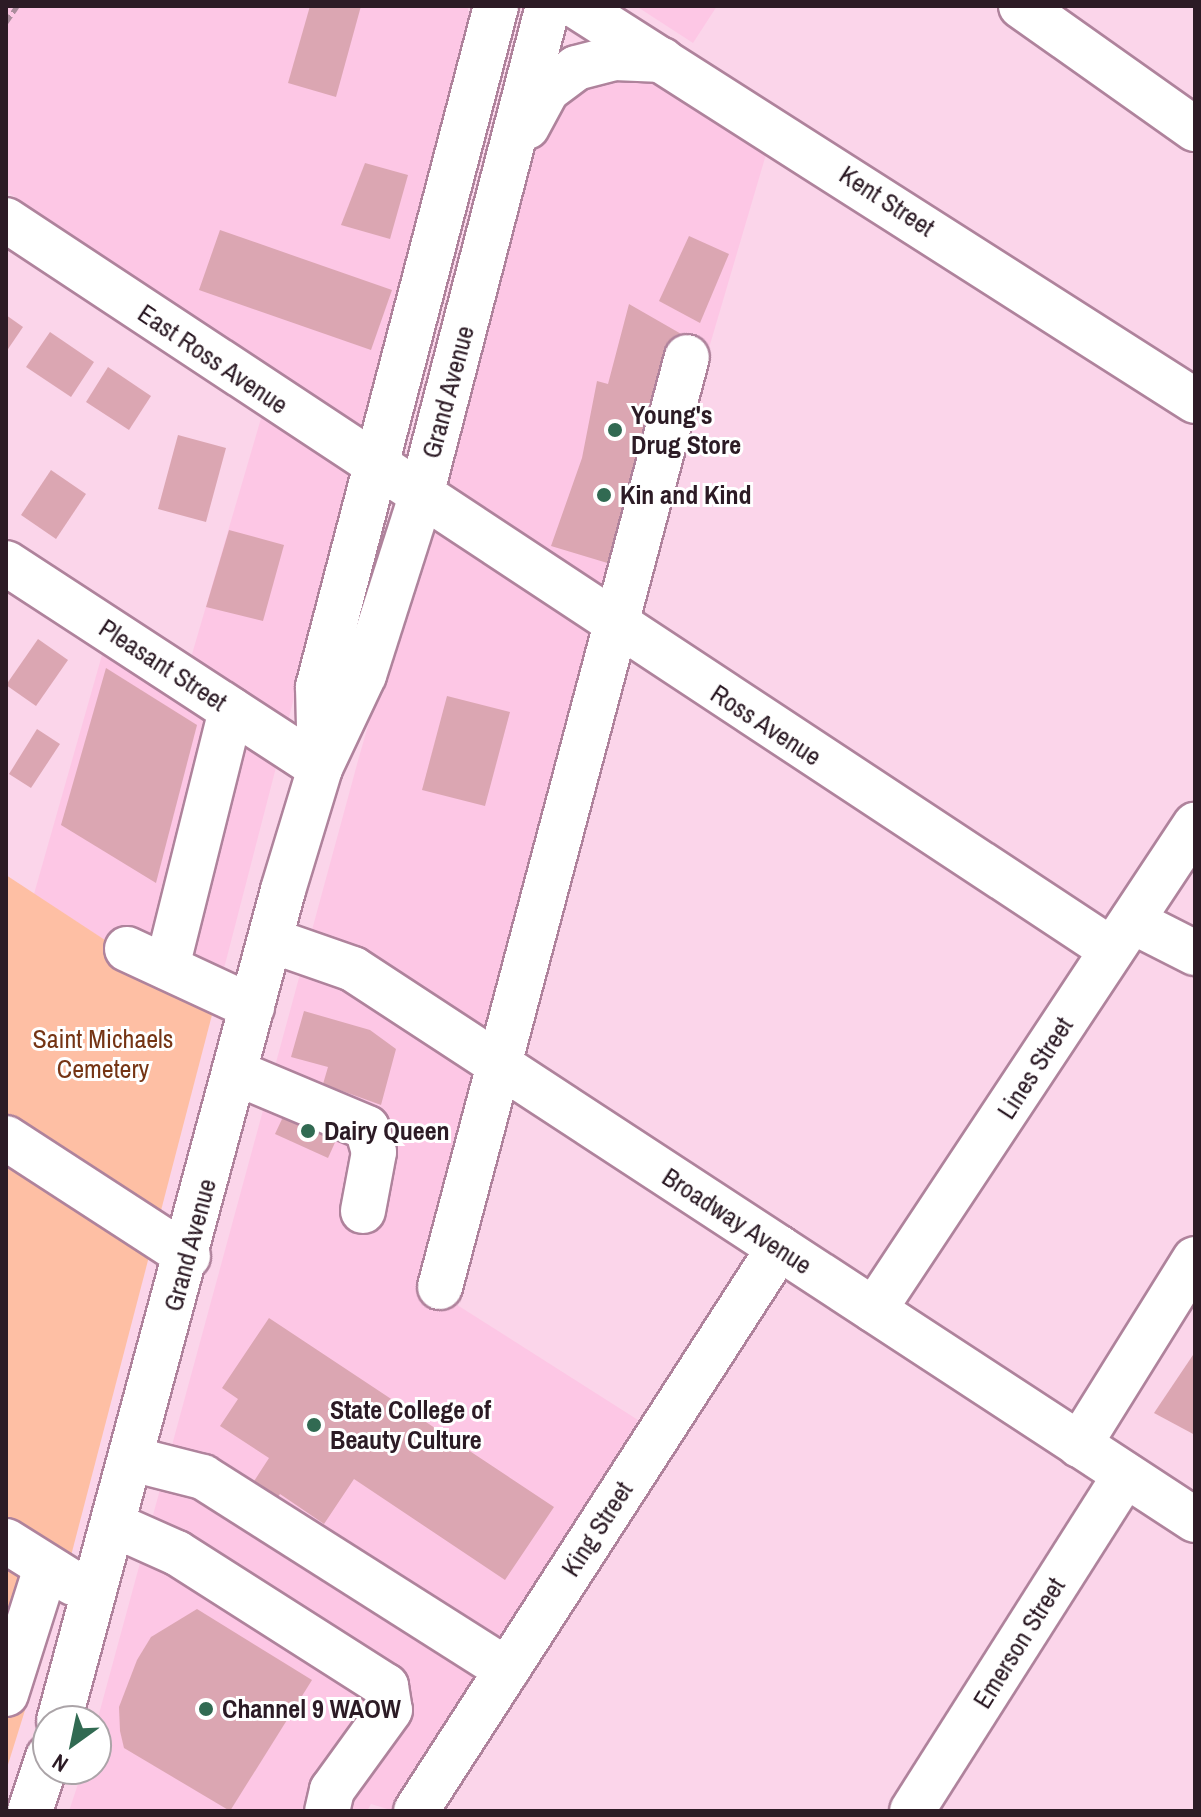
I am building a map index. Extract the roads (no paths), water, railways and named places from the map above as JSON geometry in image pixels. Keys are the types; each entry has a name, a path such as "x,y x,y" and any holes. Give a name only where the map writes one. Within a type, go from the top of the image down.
{"street":[{"name":"Grand Avenue","path":"320,768 318,687 496,6"},
{"name":"Grand Avenue","path":"64,1705 188,1256 270,940 320,768 361,684 420,499 548,6"},
{"name":"Kent Street","path":"576,6 1195,401"},
{"path":"1021,6 1195,129"},
{"path":"508,160 543,96 568,73 615,58 662,60"},
{"name":"East Ross Avenue","path":"6,220 420,499"},
{"path":"440,1287 496,1063 687,357"},
{"name":"Ross Avenue","path":"420,499 615,625 1122,936 1195,953"},
{"name":"Pleasant Street","path":"6,563 320,768"},
{"path":"167,967 231,710"},
{"name":"Lines Street","path":"874,1310 1195,825"},
{"name":"Broadway Avenue","path":"270,940 340,962 1195,1520"},
{"path":"127,949 252,1007"},
{"path":"234,1072 370,1131 374,1152 363,1211"},
{"path":"6,1138 188,1256"},
{"name":"King Street","path":"416,1811 779,1248"},
{"path":"1079,1445 1195,1259"},
{"path":"132,1459 203,1477 507,1670"},
{"name":"Emerson Street","path":"912,1811 1125,1475"},
{"path":"114,1525 177,1553 386,1686 390,1710 332,1790 327,1811"},
{"path":"6,1541 46,1568 96,1595"},
{"path":"6,1694 46,1568"},
{"path":"30,1811 39,1785"}],"place":[{"name":"Young's Drug Store","path":"615,430"},
{"name":"Kin and Kind","path":"604,495"},
{"name":"Dairy Queen","path":"308,1131"},
{"name":"State College of Beauty Culture","path":"314,1425"},
{"name":"Channel 9 WAOW","path":"206,1709"}],"park label":[{"name":"Saint Michaels Cemetery","path":"103,1054"}]}
